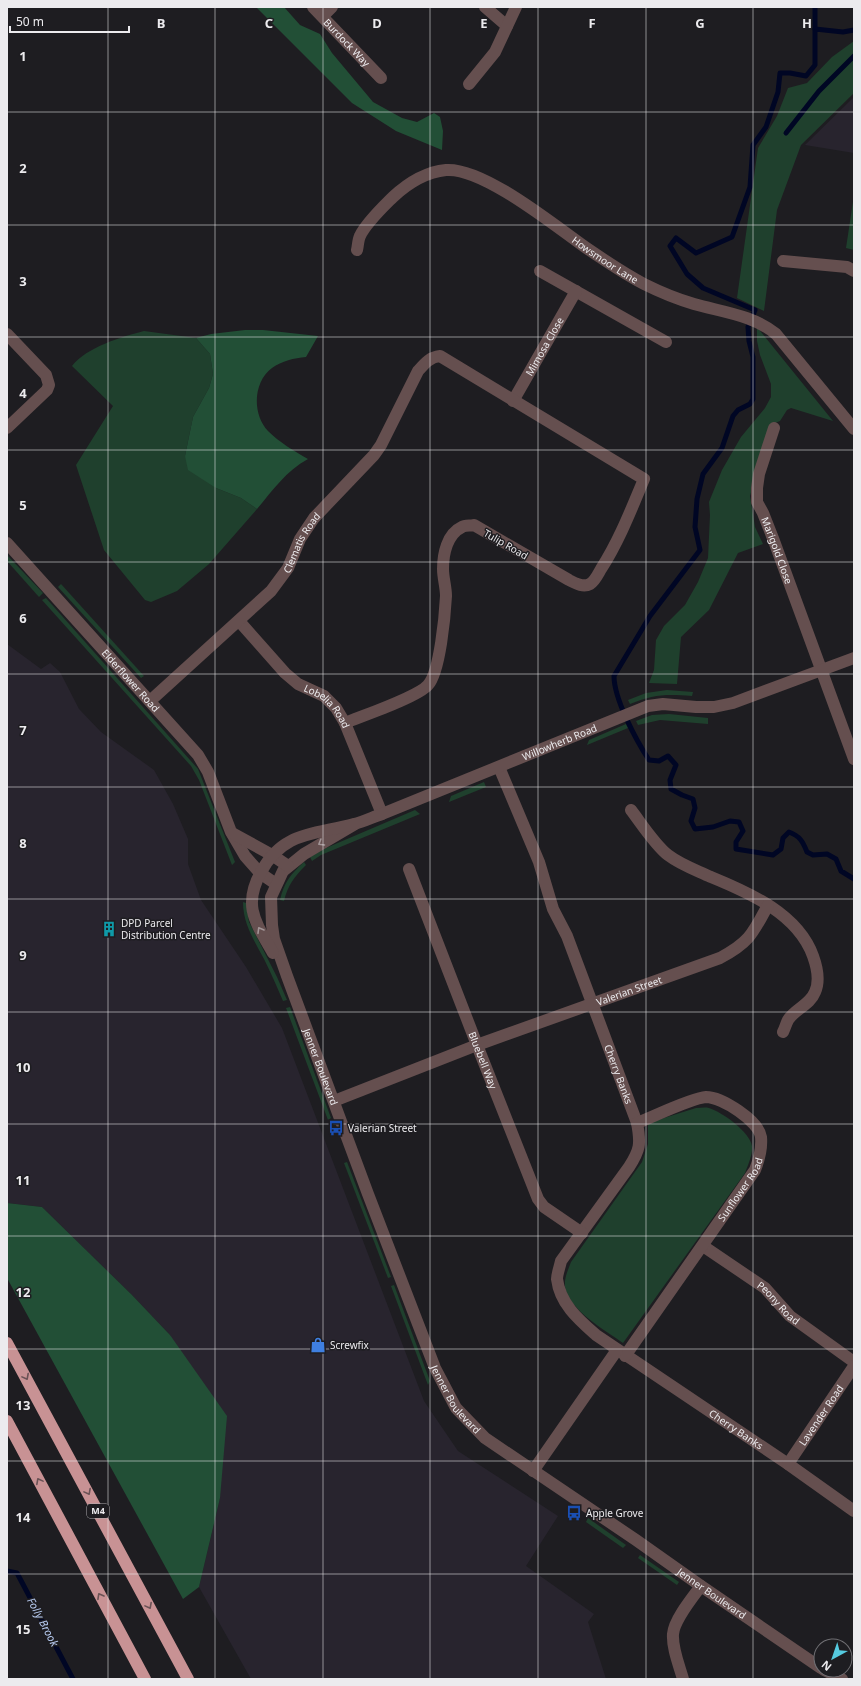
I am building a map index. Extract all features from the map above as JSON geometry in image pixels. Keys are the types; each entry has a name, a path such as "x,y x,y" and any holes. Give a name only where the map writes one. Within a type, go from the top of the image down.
{"highway":[{"name":"M4","path":"7,1343 188,1679"},
{"path":"7,1421 145,1679"}],"street":[{"name":"Burdock Way","path":"313,7 380,78"},
{"path":"323,16 332,7"},
{"path":"485,7 507,26"},
{"path":"469,84 494,52 516,7"},
{"name":"Howsmoor Lane","path":"357,250 360,236 371,220 406,186 424,176 446,170 460,172 480,179 516,198 586,248 643,283 665,294 693,304 752,320 767,326 776,334 854,428"},
{"path":"784,262 847,267 854,271"},
{"path":"540,271 666,342"},
{"name":"Mimosa Close","path":"513,401 576,291"},
{"path":"7,334 46,375 49,385 47,390 7,428"},
{"name":"Clematis Road","path":"150,701 271,591 280,580 288,568 300,539 314,518 381,445 418,371 426,362 434,357 440,356 513,401"},
{"name":"Tulip Road","path":"345,723 417,693 428,686 438,663 446,596 443,569 446,545 455,532 463,526 474,525 578,585 585,586 590,584 595,579 608,558 622,531 644,479 513,401"},
{"name":"Marigold Close","path":"774,428 760,474 757,488 757,502 774,541 854,759"},
{"name":"Elderflower Road","path":"7,543 150,701 201,760 208,772 231,832 245,856 260,873 276,884"},
{"name":"Lobelia Road","path":"239,620 285,673 298,684 324,696 336,708 345,723 382,814"},
{"name":"Willowherb Road","path":"272,855 290,840 355,824 382,814 648,706 663,704 696,708 714,708 733,703 854,658"},
{"name":"Cherry Banks","path":"499,767 539,862 553,909 567,936 637,1123 640,1140 638,1153 618,1184 561,1261 557,1278 562,1298 574,1316 596,1335 788,1464 854,1511"},
{"path":"631,810 667,854 689,868 745,892 768,905 794,925 809,944 816,964 816,992 809,1002 789,1019 783,1032"},
{"name":"Jenner Boulevard","path":"355,824 304,854 282,871 271,898 274,939 368,1194 435,1368 456,1408 486,1438 813,1663"},
{"path":"231,832 272,855 288,866"},
{"name":"Jenner Boulevard","path":"272,855 260,873 252,892 252,912 258,926 287,976"},
{"name":"Bluebell Way","path":"409,869 538,1199 544,1207 582,1232"},
{"name":"Valerian Street","path":"334,1100 477,1045 720,958 737,949 752,935 768,905"},
{"name":"Sunflower Road","path":"621,1353 703,1246 755,1170 759,1159 761,1136 755,1124 740,1112 723,1101 707,1097 692,1100 637,1123"},
{"name":"Peony Road","path":"703,1246 765,1288 790,1316 854,1362"},
{"path":"533,1471 621,1353"},
{"name":"Lavender Road","path":"788,1464 854,1366"},
{"path":"683,1679 675,1651 673,1634 676,1623 701,1586"}],"shaded area":[{"path":"854,97 854,153 805,145"},
{"path":"7,644 41,669 50,663 60,672 79,709 101,732 154,770 173,804 188,839 188,864 201,900 246,967 282,1028 424,1401 458,1451 558,1516 526,1566 594,1614 588,1622 606,1679 251,1679 199,1587 220,1498 170,1335 132,1295 42,1207 7,1203"}],"green space":[{"path":"256,7 284,7 300,25 320,34 332,53 373,102 402,118 417,122 434,113 440,117 443,131 442,150 396,131 352,103"},
{"path":"854,41 854,93 801,145 777,210 764,311 737,298 758,148 777,116 788,88 807,83 832,57"},
{"path":"854,195 854,250 846,248"},
{"path":"757,327 833,421 791,408 787,410 780,421 770,425 750,496 755,527 763,544 738,553 709,610 681,637 677,684 649,683 654,670 656,640 664,626 685,605 698,582 708,558 710,515 709,502 722,470 741,437 765,408 771,397 771,384 760,355 757,341"},
{"path":"245,330 263,330 318,336 306,357 280,363 272,368 261,381 258,390 257,407 263,424 277,439 308,459 286,475 257,509 241,498 216,488 188,470 185,456 193,417 209,388 213,374 210,354 196,338 211,334"},
{"path":"144,331 196,338 210,354 213,374 209,388 193,417 185,456 216,488 241,498 257,509 209,564 177,591 151,602 145,600 104,550 76,465 113,406 72,366 78,359 95,348 125,336"},
{"path":"7,555 43,593 39,597 7,561"},
{"path":"61,584 144,676 141,678 58,587"},
{"path":"46,598 198,769 235,862 232,865 199,780 191,766 42,600"},
{"path":"667,690 693,692 692,696 660,696 646,698 630,704 628,700 646,693"},
{"path":"669,714 708,718 708,724 660,720 638,725 636,721 652,715"},
{"path":"626,724 628,728 587,745 589,740"},
{"path":"484,782 486,787 449,802 451,796"},
{"path":"415,810 420,814 321,855 312,861 310,857 326,848"},
{"path":"304,862 306,865 298,873 287,890 284,901 280,900 289,879 295,870"},
{"path":"243,902 246,903 249,922 287,1000 283,1001 267,964 250,932 243,910"},
{"path":"290,1007 331,1118 328,1120 286,1008"},
{"path":"696,1108 707,1108 714,1110 735,1123 750,1141 752,1152 750,1160 745,1173 623,1343 589,1319 573,1304 565,1287 566,1274 571,1262 642,1162 648,1144 648,1123"},
{"path":"347,1162 391,1277 388,1278 344,1163"},
{"path":"7,1203 42,1207 132,1295 170,1335 227,1416 220,1498 199,1587 183,1599 7,1278"},
{"path":"394,1285 430,1381 428,1385 391,1286"},
{"path":"588,1518 626,1545 623,1548 586,1522"},
{"path":"640,1555 679,1582 677,1585 638,1558"}],"waterway":[{"path":"815,7 815,29"},
{"path":"854,30 843,32 815,29 815,65 806,76 780,73 778,92 766,127 753,145 750,187 732,237 696,253 676,238 670,246 687,274 703,288 755,310 748,327 749,341 753,357 753,399 750,404 738,410 733,416 722,448 703,474 697,499 695,527 700,550 650,616 614,676 615,685 622,707 632,731 649,760 659,761 668,756 676,765 670,780 671,789 693,799 695,808 691,821 695,829 713,827 730,821 739,822 743,831 736,842 736,849 773,855 781,849 783,838 789,832 796,835 801,840 807,852 813,855 827,854 836,859 841,871 854,879"},
{"path":"786,133 819,91 854,56"},
{"name":"Folly Brook","path":"7,1571 17,1573 73,1679"}],"place":[{"name":"DPD Parcel Distribution Centre","path":"109,929"},
{"name":"Valerian Street","path":"336,1128"},
{"name":"Screwfix","path":"318,1345"},
{"name":"Apple Grove","path":"574,1513"}]}
